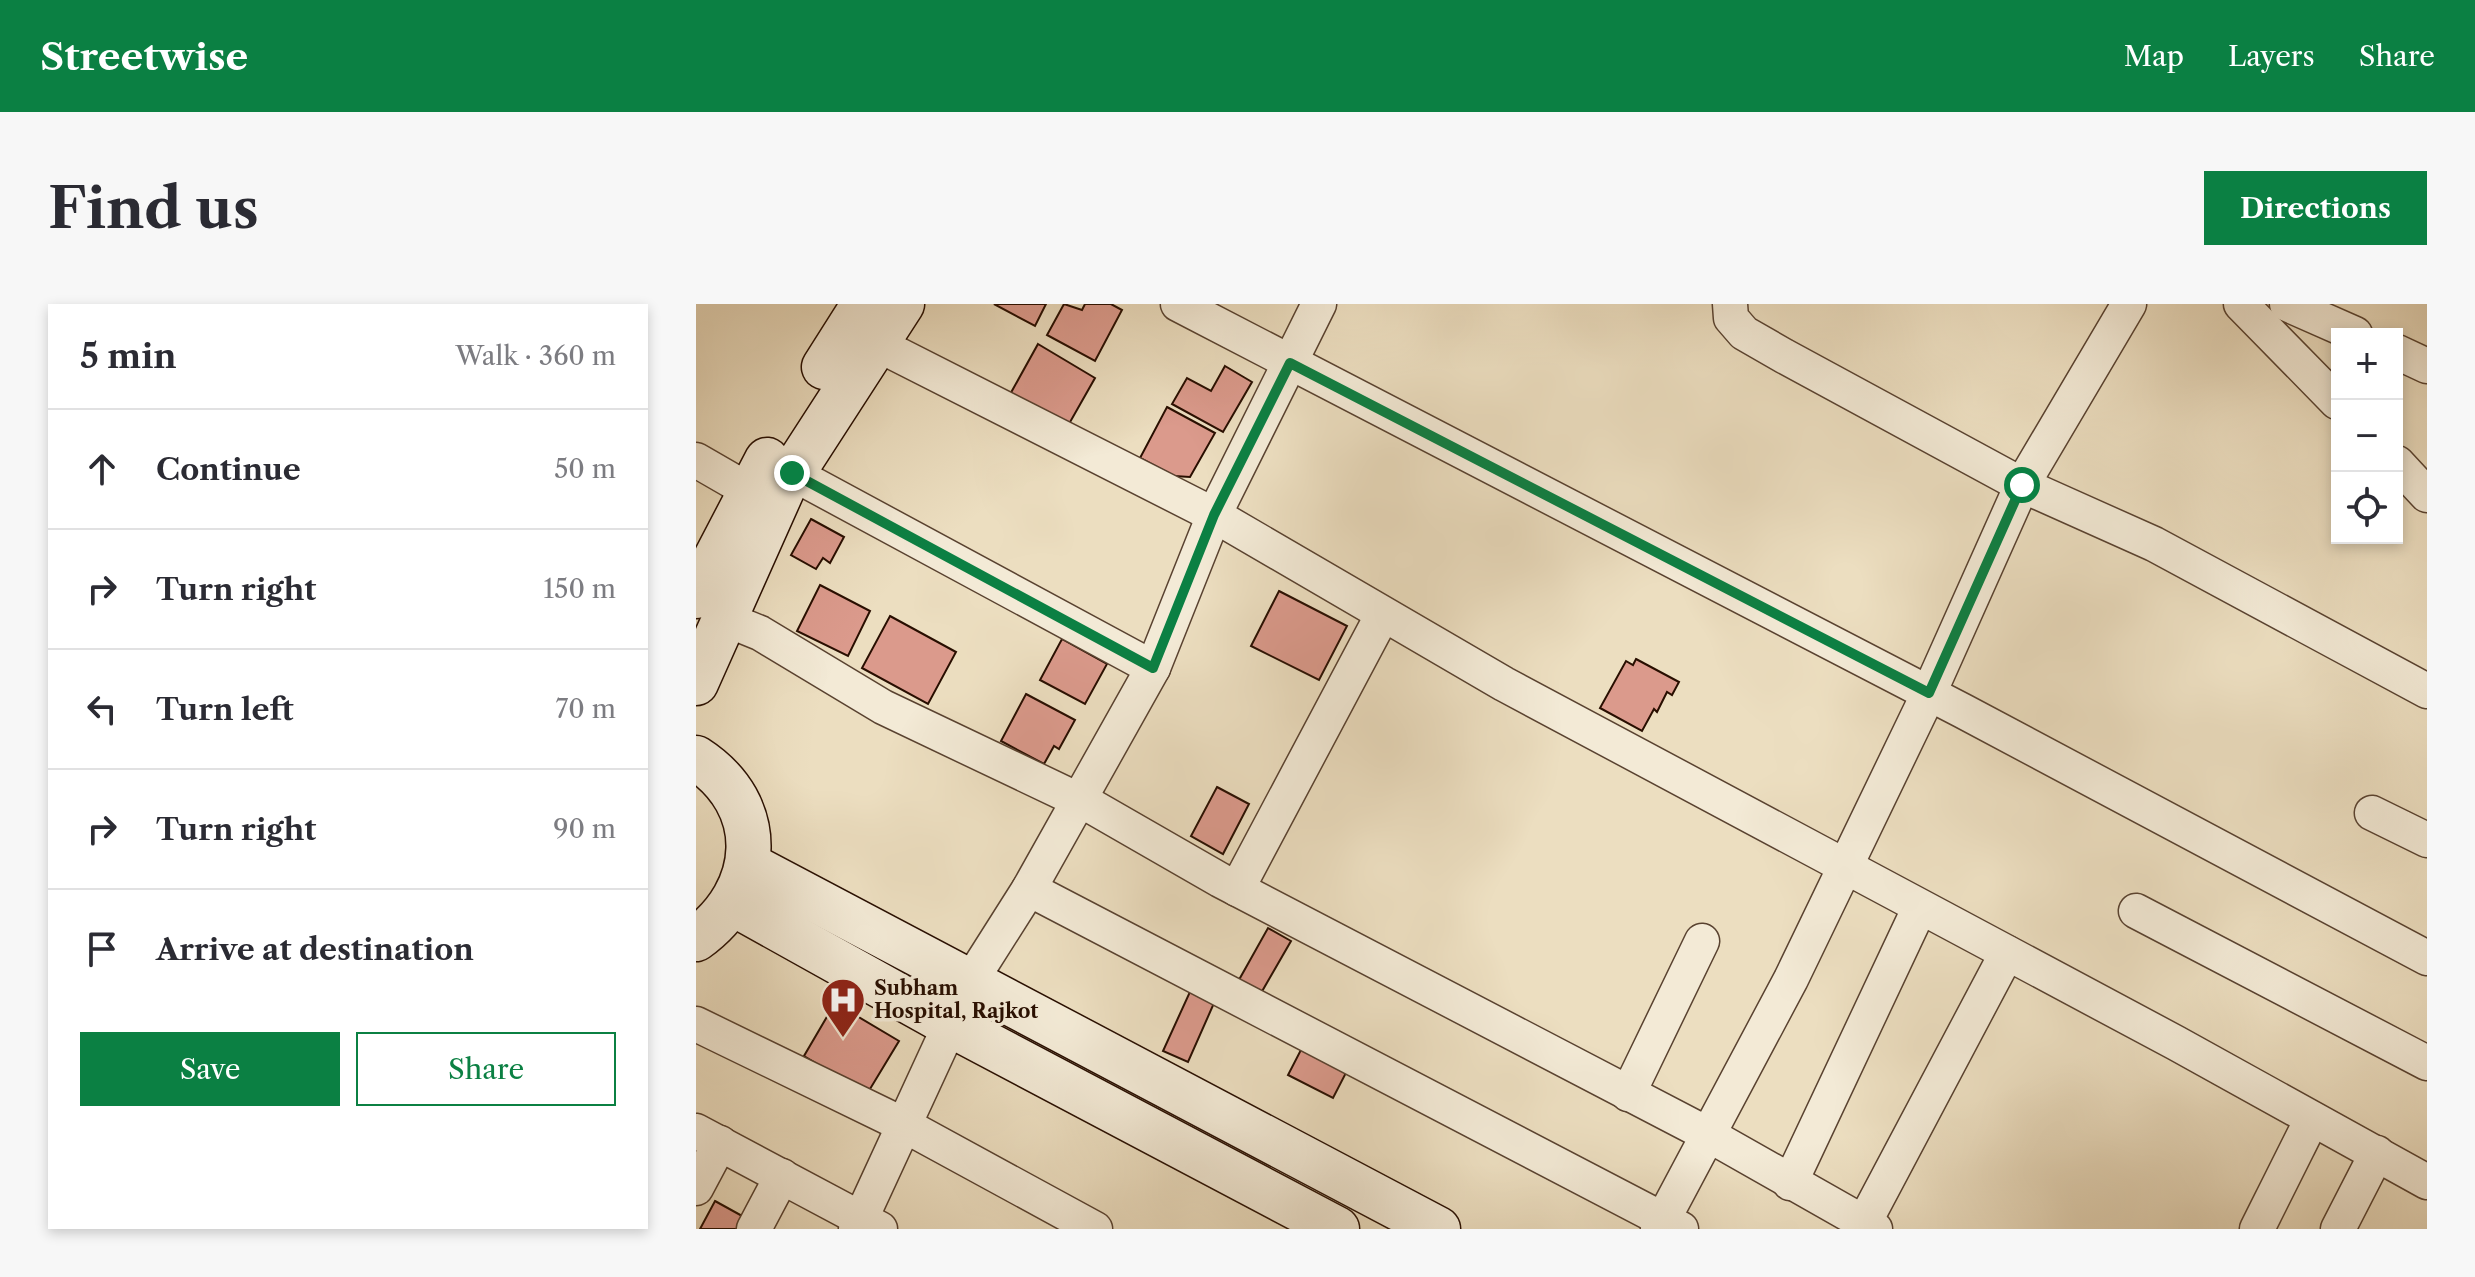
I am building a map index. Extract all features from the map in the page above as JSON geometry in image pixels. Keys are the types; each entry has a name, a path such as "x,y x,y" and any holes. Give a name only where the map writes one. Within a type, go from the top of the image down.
{"main road":[{"path":"710,607 792,473 883,314"},
{"path":"696,683 710,607 748,490 883,314"},
{"path":"696,758 722,778 740,804 749,834 740,884 720,922 696,939"},
{"path":"740,884 970,982 1438,1229"},
{"path":"740,884 951,1025 1337,1229"}],"street":[{"path":"1178,304 1929,693 2427,958"},
{"path":"696,1188 708,1137 782,1176 865,1226 970,982 1029,889 1153,668 1214,515 1319,304"},
{"path":"1730,304 1731,318 1744,333 2022,485 2154,544 2427,691"},
{"path":"1029,889 1432,1096 1668,1226 1709,1135 1791,979 1929,693 2022,485 2129,304"},
{"path":"2241,304 2335,400"},
{"path":"2287,304 2341,328"},
{"path":"883,314 1382,616 2427,1182"},
{"path":"2403,355 2427,366"},
{"path":"696,460 748,490"},
{"path":"2403,469 2427,495"},
{"path":"792,473 1153,668"},
{"path":"710,607 760,633 883,707 1077,800 1237,889 1709,1135 1869,1226 2007,953"},
{"path":"1237,889 1382,616"},
{"path":"2372,813 2427,840"},
{"path":"1790,1183 1920,907"},
{"path":"2136,911 2427,1063"},
{"path":"1628,1094 1702,941"},
{"path":"696,1024 906,1126 1095,1229"},
{"path":"2257,1229 2312,1119"},
{"path":"2338,1229 2377,1153"},
{"path":"754,1229 782,1176"}],"building":[{"path":"994,304 1046,304 1035,326"},
{"path":"1064,304 1082,310 1085,304 1111,304 1122,310 1095,361 1047,335"},
{"path":"1038,344 1095,378 1065,431 1008,398"},
{"path":"1225,366 1252,382 1223,432 1172,404 1187,378 1211,391"},
{"path":"1167,407 1215,433 1190,477 1174,476 1140,458"},
{"path":"811,519 844,537 830,563 823,558 816,569 791,555"},
{"path":"820,585 870,611 848,656 797,631"},
{"path":"1279,591 1347,626 1319,680 1251,646"},
{"path":"890,616 956,652 928,704 862,668"},
{"path":"1062,639 1107,664 1085,704 1040,680"},
{"path":"1636,659 1679,682 1672,695 1667,692 1657,712 1654,709 1642,731 1600,708 1626,661 1633,665"},
{"path":"1026,694 1075,720 1059,749 1054,746 1044,764 1001,741"},
{"path":"1217,787 1249,804 1223,854 1191,836"},
{"path":"1268,928 1291,941 1257,1000 1235,987"},
{"path":"1194,983 1218,994 1188,1062 1163,1051"},
{"path":"835,1003 899,1041 867,1094 804,1056"},
{"path":"1305,1042 1350,1065 1333,1098 1288,1075"},
{"path":"715,1201 744,1217 738,1229 700,1229"}],"place":[{"name":"Subham Hospital, Rajkot","path":"843,1039"}],"route":[{"path":"792,473 1153,668 1214,515 1290,363 1929,693 2022,485"}]}
